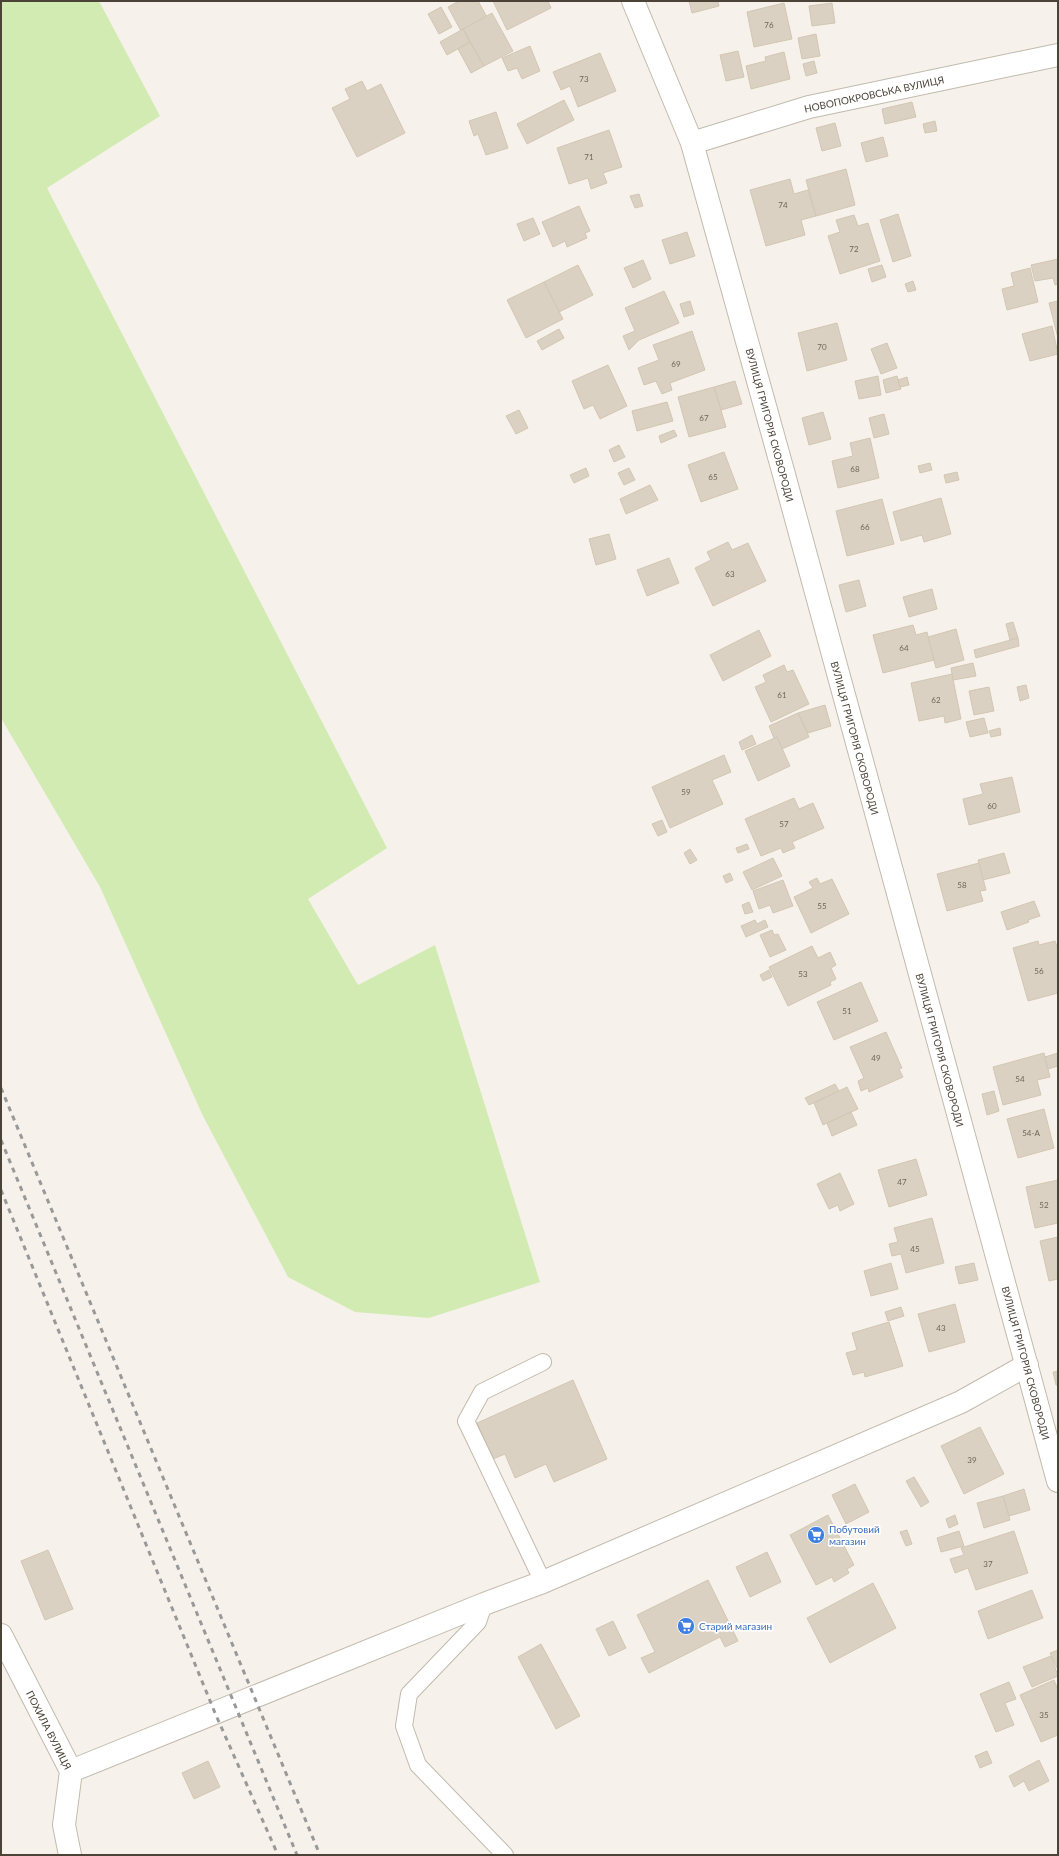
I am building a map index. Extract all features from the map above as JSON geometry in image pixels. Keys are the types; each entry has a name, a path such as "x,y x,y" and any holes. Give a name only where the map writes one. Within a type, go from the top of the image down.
{"street":[{"name":"ВУЛИЦЯ ГРИГОРІЯ СКОВОРОДИ","path":"633,1 692,143 1058,1481"},
{"name":"НОВОПОКРОВСЬКА ВУЛИЦЯ","path":"692,143 809,107 1058,55"},
{"path":"71,1771 484,1604 543,1582 961,1402 1027,1366"},
{"name":"ПОХИЛА ВУЛИЦЯ","path":"1,1635 71,1771 64,1825 70,1855"}],"lane":[{"path":"543,1362 482,1392 466,1421 543,1582"},
{"path":"484,1604 478,1622 409,1694 404,1726 418,1766 505,1855"}],"green space":[{"path":"1,1 99,1 160,116 47,188 387,848 308,899 358,985 435,945 540,1282 429,1318 355,1312 288,1277 203,1116 100,887 1,718"}],"building":[{"path":"459,1 478,1 487,17 461,31 448,7"},
{"path":"493,1 548,1 551,8 507,30"},
{"path":"689,1 718,1 719,6 692,13"},
{"path":"784,3 792,39 754,47 747,12"},
{"path":"832,3 835,23 812,26 809,6"},
{"path":"441,7 452,27 439,34 428,14"},
{"path":"492,13 513,51 484,66 463,29"},
{"path":"463,29 470,42 447,55 440,42"},
{"path":"816,34 820,56 802,59 798,38"},
{"path":"470,42 484,66 471,73 458,49"},
{"path":"530,46 540,71 522,79 517,68 508,71 502,58"},
{"path":"738,51 744,77 726,81 720,55"},
{"path":"784,52 790,79 751,89 746,66 766,61 765,57"},
{"path":"600,53 616,91 578,107 570,86 561,90 553,72"},
{"path":"814,61 817,73 806,76 803,64"},
{"path":"362,81 367,91 381,84 405,133 357,157 332,108 350,99 345,89"},
{"path":"564,100 574,120 527,144 517,124"},
{"path":"912,102 916,117 885,124 882,109"},
{"path":"496,112 508,148 486,155 478,134 474,136 469,121"},
{"path":"935,121 937,131 925,133 923,124"},
{"path":"835,123 841,146 822,151 816,128"},
{"path":"609,130 622,167 603,173 607,183 591,189 588,178 569,184 557,148"},
{"path":"883,137 888,156 866,162 861,143"},
{"path":"846,169 855,205 816,216 806,180"},
{"path":"790,179 794,194 808,190 816,216 801,220 805,235 766,246 750,190"},
{"path":"639,194 643,206 635,208 630,196"},
{"path":"579,206 590,231 585,233 587,238 567,247 565,241 553,247 542,222"},
{"path":"898,214 911,256 893,262 880,220"},
{"path":"854,215 858,226 868,223 880,261 840,274 828,236 840,232 836,220"},
{"path":"533,218 540,234 524,241 517,224"},
{"path":"687,232 695,256 670,264 662,240"},
{"path":"1058,259 1058,284 1055,285 1053,278 1035,281 1031,265"},
{"path":"643,260 651,279 633,288 624,268"},
{"path":"578,265 593,295 559,312 544,282"},
{"path":"882,265 886,277 872,282 868,269"},
{"path":"1030,268 1038,302 1007,310 1002,289 1014,286 1011,273"},
{"path":"913,281 916,290 908,292 905,284"},
{"path":"544,282 563,319 526,338 507,300"},
{"path":"664,291 679,323 639,340 629,350 623,336 635,331 625,308"},
{"path":"690,301 694,314 684,317 680,304"},
{"path":"1058,301 1058,338 1049,303"},
{"path":"837,323 847,360 807,371 798,333"},
{"path":"1052,326 1058,354 1030,361 1022,334"},
{"path":"559,329 564,338 542,350 537,341"},
{"path":"692,331 705,370 670,383 672,390 662,394 656,381 644,385 638,368 659,360 653,345"},
{"path":"887,343 897,368 881,374 871,349"},
{"path":"608,365 627,406 600,419 593,405 584,409 572,381"},
{"path":"878,376 881,395 859,399 855,381"},
{"path":"897,376 901,389 886,393 883,380"},
{"path":"907,377 909,385 900,387 898,380"},
{"path":"735,381 742,404 721,410 714,387"},
{"path":"714,387 726,427 689,437 678,397"},
{"path":"667,402 673,421 637,431 632,411"},
{"path":"519,410 528,428 516,434 506,416"},
{"path":"823,412 831,439 809,445 802,418"},
{"path":"884,414 889,434 874,438 869,418"},
{"path":"674,430 677,436 661,443 659,436"},
{"path":"870,438 879,478 838,488 832,461 853,456 850,443"},
{"path":"619,445 625,457 614,462 609,450"},
{"path":"724,452 738,489 701,502 688,465"},
{"path":"930,463 932,470 920,473 918,466"},
{"path":"586,468 589,476 574,483 570,475"},
{"path":"629,468 635,480 624,485 618,473"},
{"path":"957,472 959,480 946,483 944,475"},
{"path":"650,485 658,500 626,514 620,499"},
{"path":"941,498 951,534 924,542 922,535 901,541 893,512"},
{"path":"882,499 894,544 847,556 836,511"},
{"path":"609,534 616,559 596,565 589,539"},
{"path":"728,542 732,550 748,543 766,581 713,606 695,568 711,560 707,552"},
{"path":"669,558 679,583 647,596 637,570"},
{"path":"859,580 866,606 846,612 839,585"},
{"path":"932,589 937,609 909,617 903,597"},
{"path":"1013,622 1018,638 1010,640 1006,624"},
{"path":"913,625 916,635 927,632 934,660 883,673 873,635"},
{"path":"956,629 964,660 936,668 928,637"},
{"path":"759,630 771,656 723,681 710,655"},
{"path":"1018,638 1019,646 976,658 974,650"},
{"path":"973,663 976,676 953,680 951,668"},
{"path":"784,665 787,672 793,670 809,704 771,722 755,687 766,682 763,675"},
{"path":"952,674 961,719 945,723 944,716 919,721 911,683"},
{"path":"1026,685 1029,698 1020,701 1017,687"},
{"path":"989,687 994,711 974,715 969,691"},
{"path":"825,705 831,726 808,733 798,713"},
{"path":"798,713 809,737 782,749 777,737 774,738 769,726"},
{"path":"984,718 988,733 970,737 966,722"},
{"path":"1000,728 1001,735 991,737 989,731"},
{"path":"752,735 756,744 742,750 739,742"},
{"path":"777,737 790,766 758,781 745,751"},
{"path":"724,755 731,772 712,780 723,804 670,828 652,787"},
{"path":"1012,777 1020,812 969,825 963,799 983,794 980,784"},
{"path":"794,798 799,809 813,803 824,828 792,842 795,848 783,853 781,848 761,856 745,819"},
{"path":"662,820 667,832 658,836 652,824"},
{"path":"747,844 749,849 738,853 736,848"},
{"path":"690,849 697,860 690,864 684,853"},
{"path":"1004,853 1010,873 983,880 978,860"},
{"path":"773,858 782,876 752,890 743,872"},
{"path":"979,863 986,890 980,891 983,901 947,911 937,874"},
{"path":"730,873 733,880 726,883 723,876"},
{"path":"817,878 820,884 832,879 849,914 811,933 794,897 813,888 809,882"},
{"path":"783,880 793,906 773,913 770,905 759,909 753,891"},
{"path":"1034,901 1040,916 1028,920 1029,922 1007,930 1001,912"},
{"path":"749,902 753,912 745,914 742,905"},
{"path":"755,920 757,924 765,920 768,927 746,937 741,926"},
{"path":"772,930 774,935 778,934 786,950 770,957 760,935"},
{"path":"1038,941 1039,945 1055,941 1058,949 1058,993 1028,1001 1013,948"},
{"path":"812,946 818,958 830,952 836,965 831,968 836,979 830,982 831,985 788,1006 769,967"},
{"path":"769,970 772,977 763,981 760,975"},
{"path":"861,982 878,1021 834,1040 817,1002"},
{"path":"886,1032 902,1068 899,1069 903,1077 869,1092 868,1088 861,1091 858,1081 864,1078 850,1047"},
{"path":"1044,1053 1050,1077 1037,1080 1041,1095 1003,1105 993,1067"},
{"path":"1058,1053 1058,1066 1048,1069 1045,1057"},
{"path":"835,1084 839,1091 809,1105 805,1098"},
{"path":"847,1087 858,1109 823,1125 814,1103"},
{"path":"994,1091 999,1111 987,1115 982,1094"},
{"path":"1044,1109 1054,1148 1018,1158 1007,1119"},
{"path":"851,1112 857,1125 832,1136 827,1123"},
{"path":"916,1159 927,1195 889,1207 878,1170"},
{"path":"840,1173 854,1204 840,1211 838,1205 829,1209 817,1184"},
{"path":"1058,1180 1058,1223 1035,1228 1026,1187"},
{"path":"932,1218 944,1263 906,1273 901,1254 892,1256 889,1244 898,1242 894,1228"},
{"path":"1058,1237 1058,1279 1049,1281 1040,1241"},
{"path":"891,1263 898,1289 871,1296 864,1271"},
{"path":"974,1263 978,1280 959,1284 955,1267"},
{"path":"955,1304 965,1342 929,1352 918,1314"},
{"path":"901,1307 904,1316 888,1321 885,1312"},
{"path":"889,1322 903,1366 865,1377 864,1372 853,1375 846,1353 857,1350 852,1333"},
{"path":"1058,1371 1058,1385 1056,1385 1053,1372"},
{"path":"573,1380 607,1459 554,1482 546,1464 515,1478 505,1454 493,1459 477,1423"},
{"path":"980,1427 1004,1474 964,1494 941,1446"},
{"path":"914,1477 929,1502 921,1507 906,1481"},
{"path":"855,1484 869,1512 846,1524 832,1495"},
{"path":"1024,1489 1030,1510 1009,1516 1003,1496"},
{"path":"1003,1496 1010,1520 984,1528 977,1503"},
{"path":"828,1515 854,1565 847,1569 849,1573 834,1582 832,1577 816,1585 790,1535"},
{"path":"955,1515 958,1524 949,1528 946,1519"},
{"path":"907,1530 912,1544 906,1546 900,1532"},
{"path":"959,1531 964,1546 941,1552 937,1538"},
{"path":"1014,1531 1028,1573 976,1590 968,1568 955,1573 950,1559 964,1555 961,1548"},
{"path":"48,1550 73,1609 45,1620 21,1561"},
{"path":"767,1552 781,1582 750,1597 736,1567"},
{"name":"Старий магазин","path":"708,1580 738,1641 725,1647 720,1637 649,1673 641,1658 655,1652 637,1615"},
{"path":"873,1583 896,1628 830,1663 807,1618"},
{"path":"1032,1590 1043,1618 988,1639 978,1611"},
{"path":"613,1621 626,1648 609,1656 596,1629"},
{"path":"541,1644 580,1716 556,1729 518,1657"},
{"path":"1058,1650 1058,1668 1057,1668 1050,1653"},
{"path":"1051,1656 1058,1676 1032,1687 1023,1667"},
{"path":"1054,1680 1058,1690 1058,1735 1041,1742 1020,1695"},
{"path":"1009,1682 1016,1699 1005,1703 1014,1725 996,1732 980,1694"},
{"path":"987,1751 992,1763 980,1768 975,1756"},
{"path":"1039,1760 1049,1781 1029,1791 1024,1781 1014,1787 1009,1776"},
{"path":"208,1761 220,1787 194,1799 182,1773"}],"railway":[{"path":"1,1088 320,1855"},
{"path":"1,1140 297,1855"},
{"path":"1,1190 215,1713 278,1855"}],"place":[{"name":"Побутовий магазин","path":"816,1535"},
{"name":"Старий магазин","path":"686,1626"}]}
